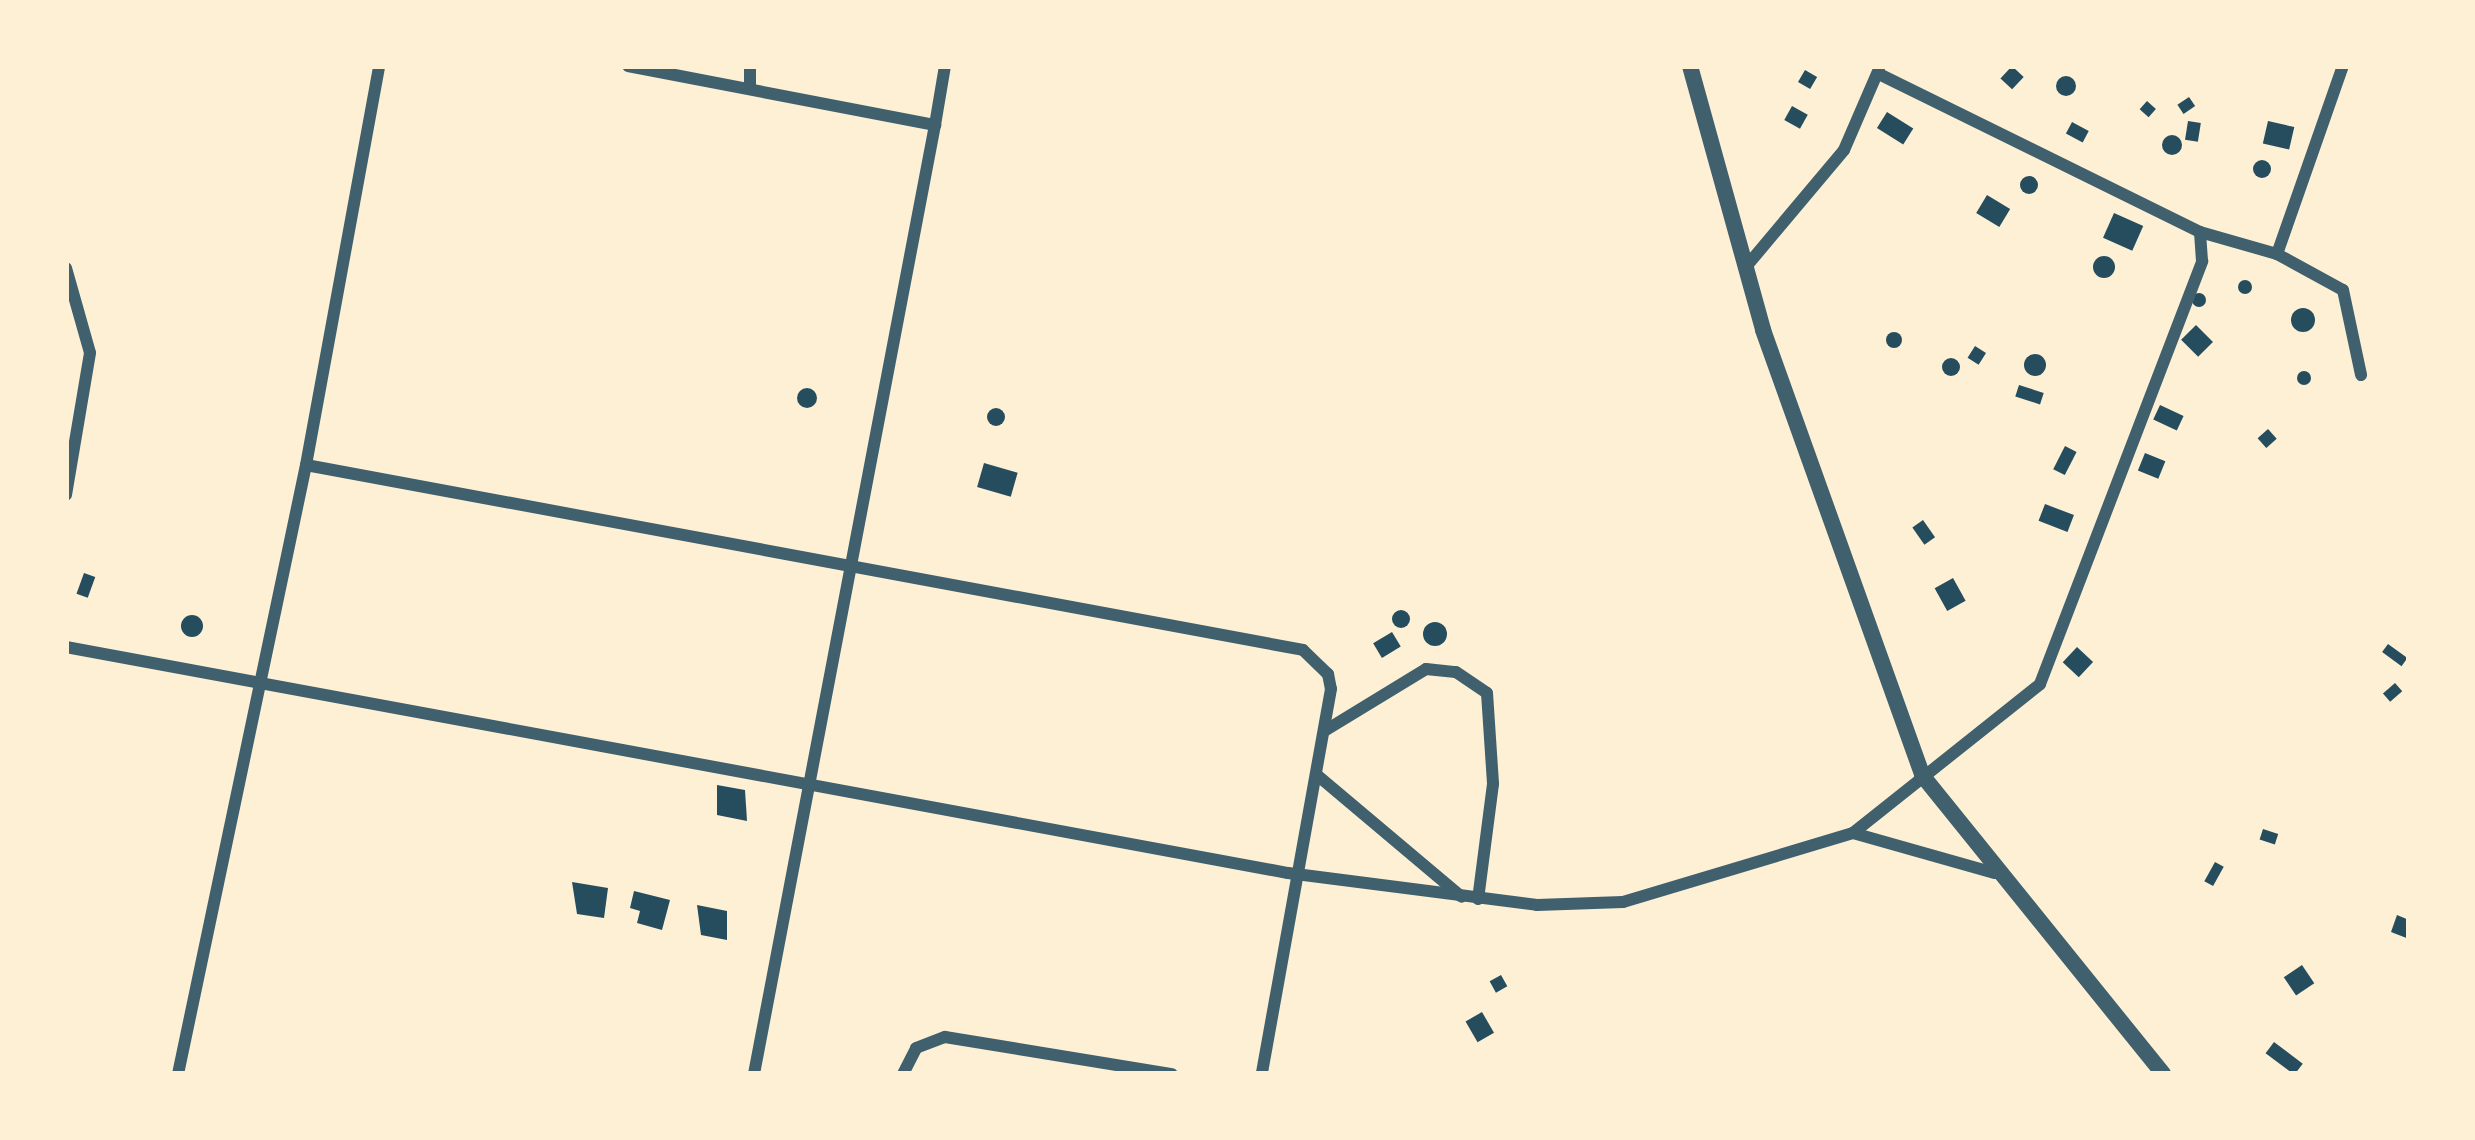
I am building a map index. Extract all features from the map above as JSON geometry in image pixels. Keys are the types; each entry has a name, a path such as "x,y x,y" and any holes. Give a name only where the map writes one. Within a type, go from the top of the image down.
{"street":[{"path":"178,1074 306,465 379,66"},
{"path":"628,66 935,124"},
{"path":"750,66 750,88"},
{"path":"754,1074 813,785 945,66"},
{"path":"1690,66 1744,269 1922,775 1994,873 2163,1074"},
{"path":"2276,254 2343,66"},
{"path":"1744,269 1844,150 1879,70 2200,232 2276,254 2343,290 2361,375"},
{"path":"66,647 1303,875 1471,898 1623,902 1853,832 1922,775 2003,720 2040,684 2202,261 2200,232"},
{"path":"2202,261 2232,244"},
{"path":"66,268 90,353 66,495"},
{"path":"306,465 851,561 1303,650 1328,674 1326,730 1303,875 1262,1074"},
{"path":"1326,730 1426,669 1456,672 1487,693 1493,784 1471,898"},
{"path":"1317,775 1471,898"},
{"path":"1853,832 1994,873"},
{"path":"903,1074 916,1048 945,1037 1172,1074"}],"building":[{"path":"2012,66 2024,77 2012,89 2000,78"},
{"path":"1805,70 1817,77 1810,89 1798,82"},
{"path":"2066,76 2076,86 2066,96 2056,86"},
{"path":"2189,97 2195,106 2184,114 2177,105"},
{"path":"2147,101 2156,109 2149,117 2140,109"},
{"path":"1792,106 1808,115 1800,129 1784,120"},
{"path":"1887,112 1913,128 1903,145 1877,128"},
{"path":"2188,121 2201,123 2198,142 2185,140"},
{"path":"2268,121 2294,127 2289,149 2263,143"},
{"path":"2072,122 2089,131 2083,142 2066,133"},
{"path":"2172,135 2182,145 2172,155 2162,145"},
{"path":"2262,160 2271,169 2262,178 2253,169"},
{"path":"2029,176 2038,185 2029,194 2020,185"},
{"path":"1987,195 2010,209 1999,227 1976,213"},
{"path":"2114,213 2143,226 2132,251 2103,238"},
{"path":"2104,256 2115,267 2104,278 2093,267"},
{"path":"2245,280 2252,287 2245,294 2238,287"},
{"path":"2199,293 2206,300 2199,307 2192,300"},
{"path":"2303,308 2315,320 2303,332 2291,320"},
{"path":"2196,325 2213,342 2198,357 2181,340"},
{"path":"1894,332 1902,340 1894,348 1886,340"},
{"path":"1975,346 1986,353 1979,365 1968,358"},
{"path":"2035,354 2046,365 2035,376 2024,365"},
{"path":"1951,358 1960,367 1951,376 1942,367"},
{"path":"2304,371 2311,378 2304,385 2297,378"},
{"path":"2019,385 2044,393 2040,404 2015,396"},
{"path":"807,388 817,398 807,408 797,398"},
{"path":"2160,405 2184,416 2177,430 2153,420"},
{"path":"996,408 1005,417 996,426 987,417"},
{"path":"2268,429 2277,439 2266,448 2258,438"},
{"path":"2065,446 2077,452 2065,475 2053,469"},
{"path":"2145,453 2165,461 2158,479 2138,471"},
{"path":"984,463 1018,473 1011,497 977,487"},
{"path":"2045,504 2074,515 2067,532 2039,521"},
{"path":"1923,520 1935,537 1924,545 1912,527"},
{"path":"84,573 95,577 88,598 76,594"},
{"path":"1953,578 1966,601 1947,611 1935,588"},
{"path":"1401,610 1410,619 1401,628 1392,619"},
{"path":"192,615 203,626 192,637 181,626"},
{"path":"1430,622 1440,622 1447,634 1440,646 1430,646 1423,639 1423,629"},
{"path":"1392,632 1401,647 1382,658 1373,643"},
{"path":"2388,644 2407,658 2402,666 2382,652"},
{"path":"2077,647 2093,662 2079,677 2063,662"},
{"path":"2395,683 2402,691 2390,702 2383,693"},
{"path":"717,785 745,790 747,821 717,815"},
{"path":"2263,829 2278,834 2275,844 2260,839"},
{"path":"2215,862 2224,867 2213,886 2204,881"},
{"path":"572,882 608,888 604,918 577,914"},
{"path":"634,891 670,900 662,930 637,923 640,911 630,908"},
{"path":"697,905 727,911 727,940 701,935"},
{"path":"2397,915 2409,920 2409,939 2391,932"},
{"path":"2302,965 2314,983 2296,996 2284,977"},
{"path":"1501,975 1507,986 1496,993 1490,981"},
{"path":"1482,1012 1494,1033 1478,1042 1466,1021"},
{"path":"2274,1042 2303,1064 2293,1074 2266,1053"}]}
